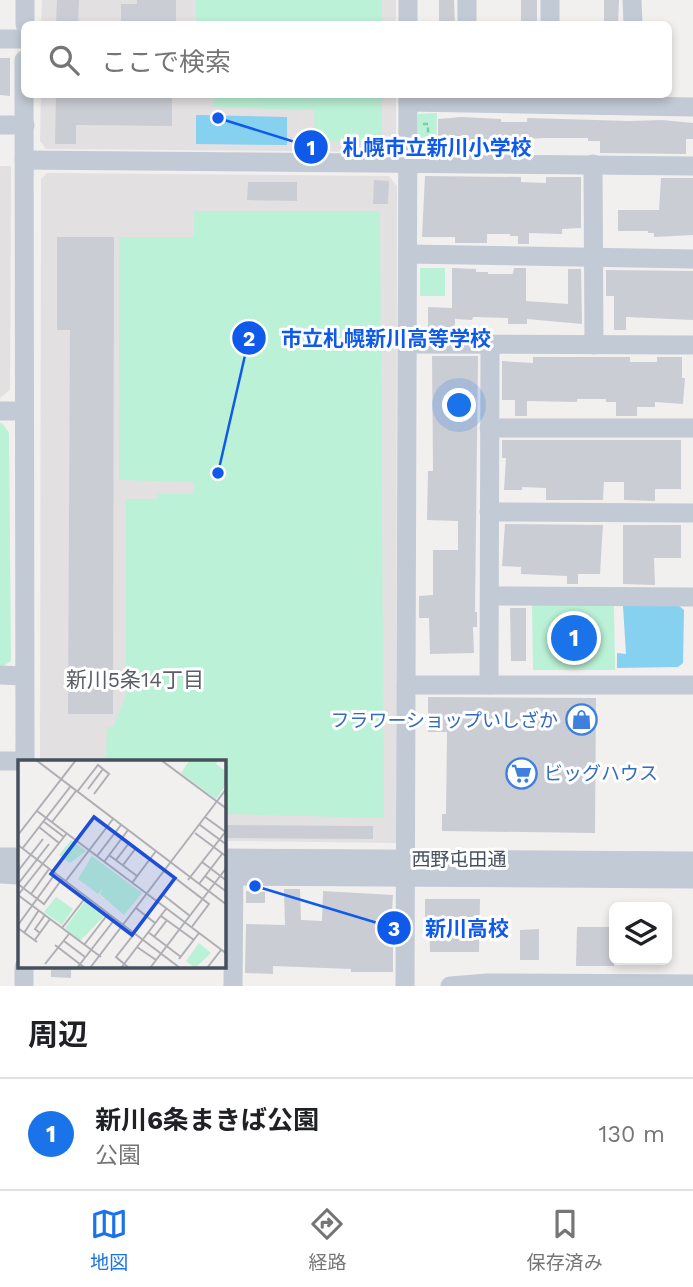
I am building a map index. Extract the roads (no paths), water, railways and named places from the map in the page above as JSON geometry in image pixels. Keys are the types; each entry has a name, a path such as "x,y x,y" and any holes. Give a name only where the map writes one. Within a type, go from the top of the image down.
{"street":[{"path":"25,0 25,21"},
{"path":"408,0 408,21"},
{"path":"467,0 467,21"},
{"path":"550,0 550,21"},
{"path":"632,0 633,21"},
{"path":"0,39 21,39"},
{"path":"24,98 25,760"},
{"path":"405,986 408,98 633,100 693,107"},
{"path":"0,125 24,125"},
{"path":"24,160 693,166"},
{"path":"593,164 594,345"},
{"path":"408,254 693,259"},
{"path":"407,344 693,345"},
{"path":"489,685 490,345"},
{"path":"0,411 24,411"},
{"path":"489,428 693,428"},
{"path":"489,512 693,513"},
{"path":"490,596 693,597"},
{"path":"0,675 24,676"},
{"path":"407,685 693,685"},
{"path":"0,761 18,762"},
{"path":"0,857 18,857"},
{"name":"西野屯田通","path":"229,867 406,868 693,861"},
{"path":"229,867 233,986"},
{"name":"西野屯田通","path":"406,868 693,879"},
{"path":"0,874 18,874"},
{"path":"24,968 24,986"},
{"path":"450,986 693,984"}],"water":[{"path":"196,115 287,117 287,145 196,144"},
{"path":"623,606 679,606 684,610 683,663 678,667 617,668 617,653 626,654"}],"place":[{"name":"札幌市立新川小学校","path":"218,118"},
{"name":"市立札幌新川高等学校","path":"218,473"},
{"name":"新川6条まきば公園","path":"574,638"},
{"name":"フラワーショップいしざか","path":"581,720"},
{"name":"ビッグハウス","path":"521,773"},
{"name":"新川高校","path":"255,886"}],"district":[{"name":"新川5条14丁目","path":"135,679"}]}
